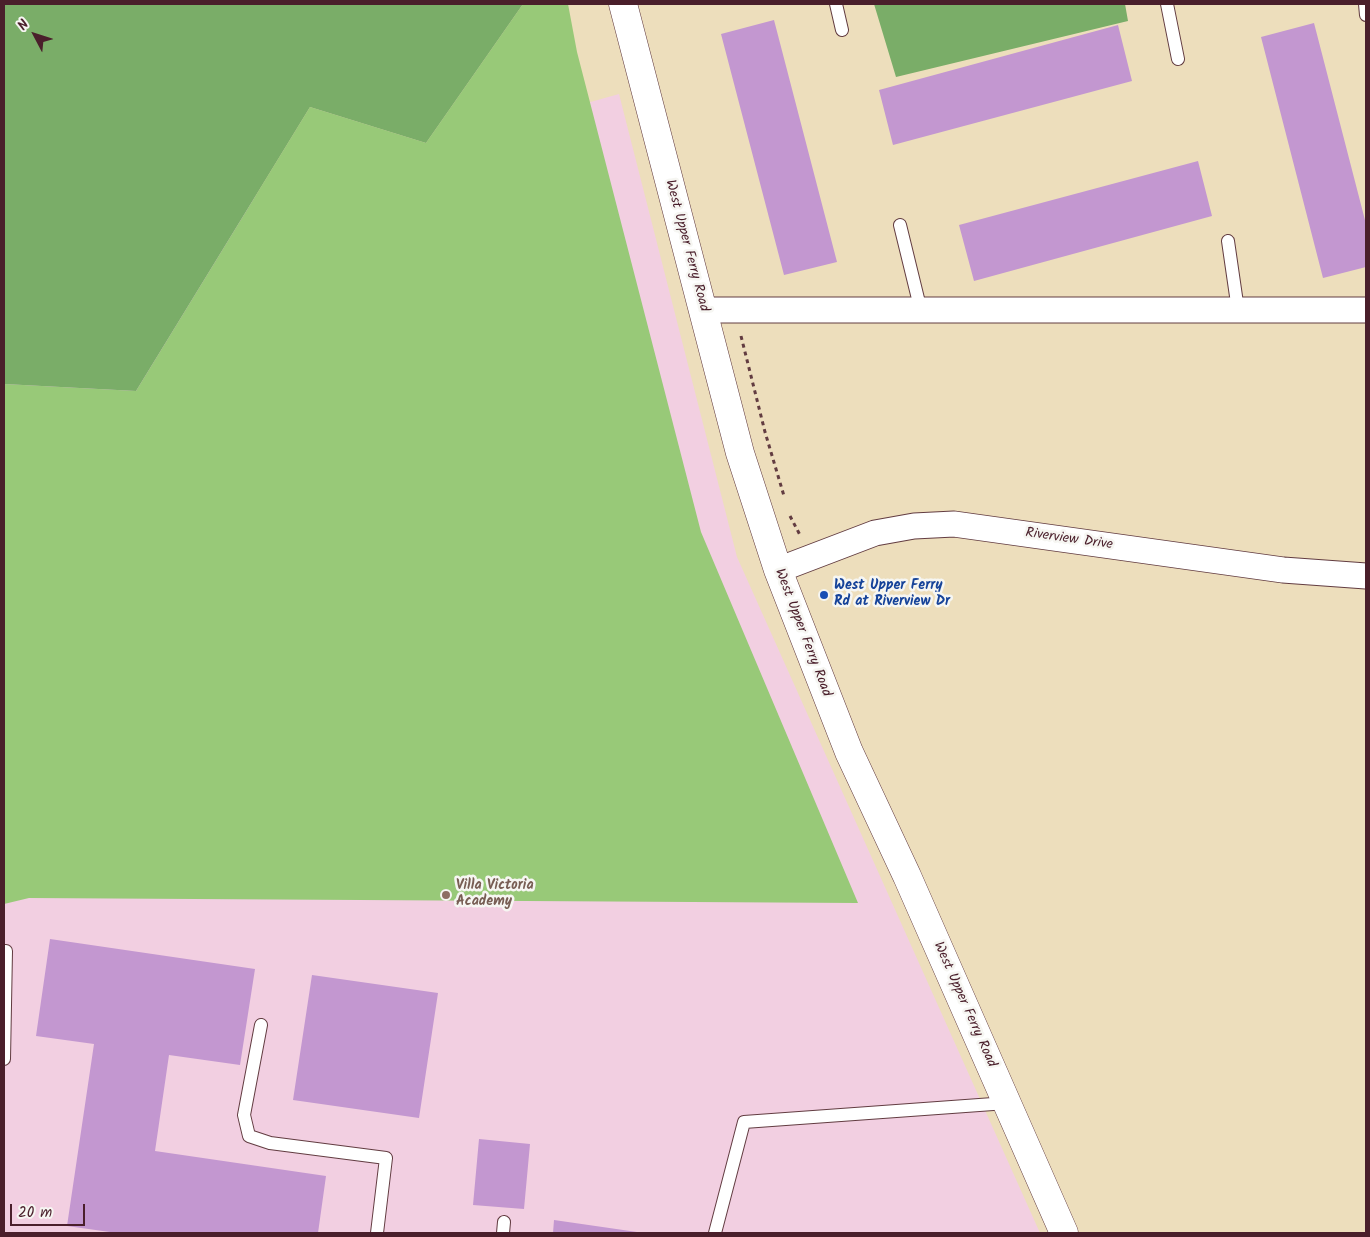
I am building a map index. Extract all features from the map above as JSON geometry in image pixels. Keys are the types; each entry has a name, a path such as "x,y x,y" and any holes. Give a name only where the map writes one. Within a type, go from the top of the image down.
{"main road":[{"name":"West Upper Ferry Road","path":"623,4 712,310 740,452 778,570 849,752 907,876 1064,1233"}],"street":[{"path":"712,310 1366,310"},
{"name":"Riverview Drive","path":"778,570 875,533 914,526 954,524 1283,570 1366,576"}],"lane":[{"path":"836,4 842,30"},
{"path":"1167,4 1178,59"},
{"path":"1365,4 1366,15"},
{"path":"900,225 921,311"},
{"path":"1228,241 1238,310"},
{"path":"4,952 6,951 4,1059"},
{"path":"261,1025 244,1115 249,1136 270,1143 386,1158 377,1233"},
{"path":"715,1233 744,1122 1007,1103"}],"path":[{"path":"712,310 741,334 765,432 785,498"},
{"path":"788,507 810,558"}],"shaded area":[{"name":"Villa Victoria Academy","path":"619,94 737,557 1040,1233 4,1233 4,267"}],"green space":[{"path":"4,4 523,4 426,143 310,107 136,391 4,384"},
{"path":"523,4 568,4 577,52 701,532 858,903 29,898 4,904 4,384 136,391 310,107 426,143"},
{"path":"874,4 1125,4 1128,21 896,77"}],"building":[{"path":"774,20 837,262 784,275 721,34"},
{"path":"1314,23 1366,224 1366,267 1323,278 1261,37"},
{"path":"1118,25 1132,81 893,145 879,90"},
{"path":"1198,161 1212,216 974,281 959,225"},
{"path":"50,939 255,969 240,1065 169,1055 155,1151 326,1176 318,1233 117,1233 67,1226 94,1044 36,1036"},
{"path":"312,975 438,993 419,1118 293,1100"},
{"path":"479,1139 530,1144 524,1209 473,1205"},
{"path":"554,1220 637,1232 637,1233 553,1233"}],"place":[{"name":"West Upper Ferry Rd at Riverview Dr","path":"824,595"},
{"name":"Villa Victoria Academy","path":"446,895"}]}
